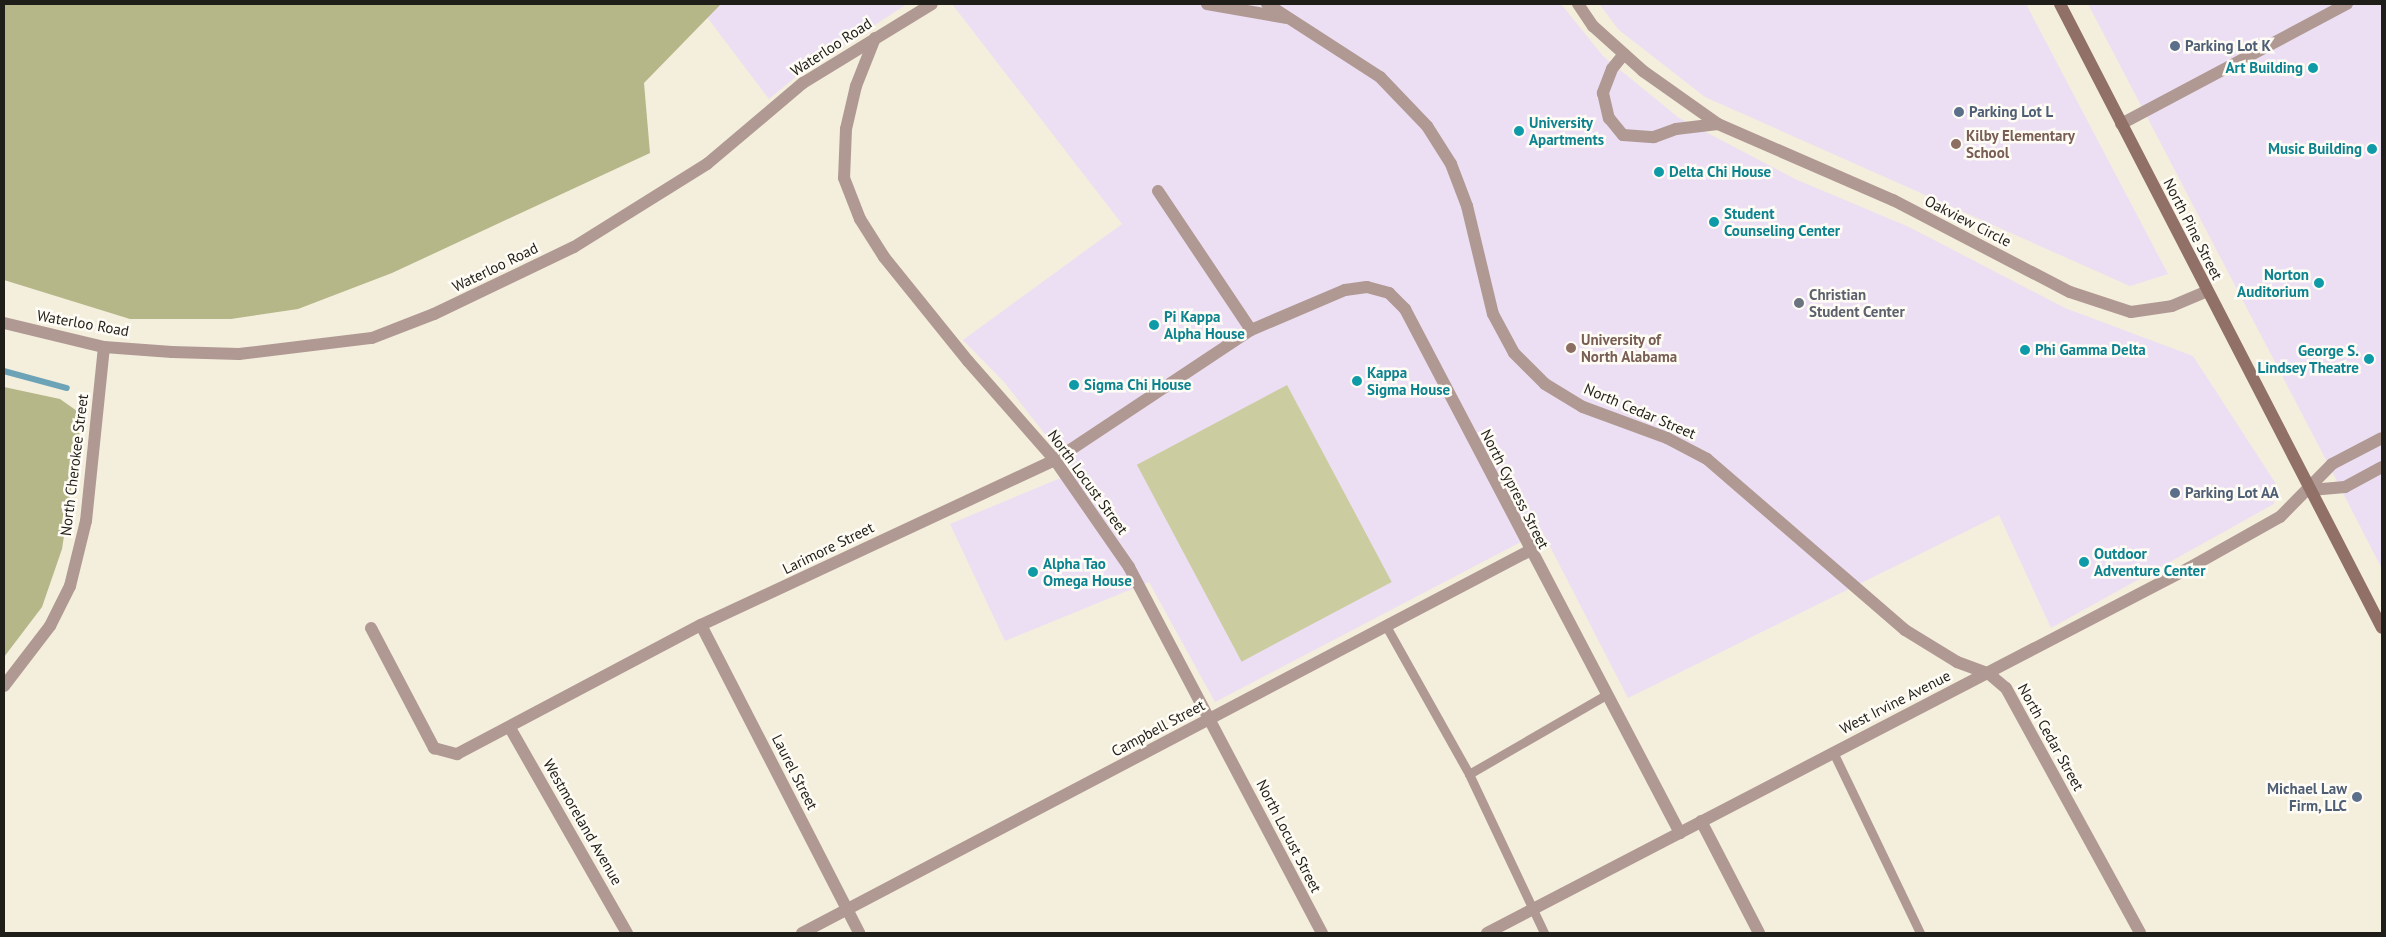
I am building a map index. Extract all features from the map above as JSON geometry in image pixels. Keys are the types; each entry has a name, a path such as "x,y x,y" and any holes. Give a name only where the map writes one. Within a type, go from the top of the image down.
{"main road":[{"name":"North Pine Street","path":"2060,4 2382,628"}],"street":[{"name":"Waterloo Road","path":"4,323 104,347 239,354 306,348 372,338 434,314 574,247 699,169 804,82 932,4"},
{"path":"1207,4 1291,19"},
{"name":"North Cedar Street","path":"1267,4 1380,77 1427,126 1451,164 1467,206 1493,314 1514,353 1545,384 1583,406 1667,438 1707,459 1905,630 1957,662 1988,673 2006,688 2140,933"},
{"name":"Oakview Circle","path":"1578,4 1593,26 1624,54 1718,124 1893,200 2070,292 2131,312 2172,306 2207,291"},
{"path":"2122,124 2347,4"},
{"name":"North Locust Street","path":"875,38 856,86 846,129 844,178 860,219 884,257 956,347 1055,460 1129,566 1322,933"},
{"name":"Oakview Circle","path":"1624,54 1612,69 1603,93 1609,118 1623,135 1654,137 1676,128 1718,124"},
{"path":"1158,191 1251,330"},
{"name":"North Cypress Street","path":"1251,330 1344,290 1367,287 1389,292 1405,309 1604,696 1680,833"},
{"name":"Larimore Street","path":"371,628 434,748 457,754 510,728 701,625 1055,460 1251,330"},
{"name":"North Cherokee Street","path":"4,686 50,626 70,586 86,522 104,347"},
{"name":"West Irvine Avenue","path":"1487,933 1988,673 2239,540 2280,517 2311,490 2332,464 2382,438"},
{"path":"2311,490 2345,486 2382,467"},
{"name":"Campbell Street","path":"802,933 1529,551"},
{"name":"Laurel Street","path":"701,625 859,933"},
{"name":"Westmoreland Avenue","path":"510,728 627,933"},
{"path":"1701,821 1760,933"}],"lane":[{"path":"1386,626 1469,774 1544,933"},
{"path":"1469,774 1604,696"},
{"path":"1833,752 1920,933"}],"shaded area":[{"path":"697,4 907,4 798,75 769,99"},
{"name":"University of North Alabama","path":"952,4 1561,4 1603,56 1679,118 1795,179 1909,227 2065,308 2193,356 2276,484 2274,504 2051,628 1999,515 1628,698 1542,531 1215,702 1149,582 1005,641 950,524 1075,472 1004,382 963,340 1122,224"},
{"name":"Kilby Elementary School","path":"1599,4 2026,4 2168,274 2130,286 1705,97 1619,30"},
{"path":"2088,4 2382,4 2382,569 2323,454"}],"green space":[{"path":"4,4 721,4 644,83 650,153 392,273 298,309 231,319 130,319 4,280"},
{"path":"1287,385 1392,582 1242,662 1137,465"},
{"path":"4,387 60,399 77,411 80,430 62,549 42,607 4,657"}],"waterway":[{"path":"4,371 67,388"}],"place":[{"name":"Parking Lot K","path":"2175,46"},
{"name":"Art Building","path":"2313,68"},
{"name":"Parking Lot L","path":"1959,112"},
{"name":"University Apartments","path":"1519,131"},
{"name":"Kilby Elementary School","path":"1956,144"},
{"name":"Music Building","path":"2372,149"},
{"name":"Delta Chi House","path":"1659,172"},
{"name":"Student Counseling Center","path":"1714,222"},
{"name":"Norton Auditorium","path":"2319,283"},
{"name":"Christian Student Center","path":"1799,303"},
{"name":"Pi Kappa Alpha House","path":"1154,325"},
{"name":"University of North Alabama","path":"1571,348"},
{"name":"Phi Gamma Delta","path":"2025,350"},
{"name":"George S. Lindsey Theatre","path":"2369,359"},
{"name":"Kappa Sigma House","path":"1357,381"},
{"name":"Sigma Chi House","path":"1074,385"},
{"name":"Parking Lot AA","path":"2175,493"},
{"name":"Outdoor Adventure Center","path":"2084,562"},
{"name":"Alpha Tao Omega House","path":"1033,572"},
{"name":"Michael Law Firm, LLC","path":"2357,797"}]}
